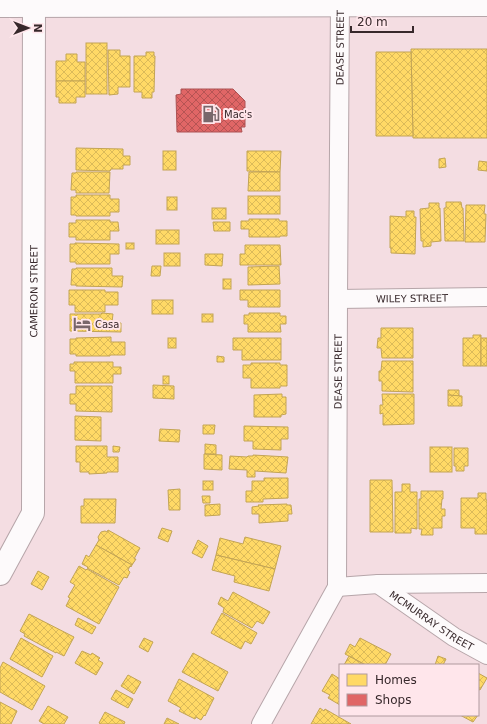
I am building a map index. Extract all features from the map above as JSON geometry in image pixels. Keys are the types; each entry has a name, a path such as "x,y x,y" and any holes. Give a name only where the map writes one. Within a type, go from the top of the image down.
{"street":[{"path":"0,6 34,3 340,2 487,5"},
{"name":"DEASE STREET","path":"261,724 337,587 340,2"},
{"name":"CAMERON STREET","path":"0,574 33,513 34,3"},
{"name":"WILEY STREET","path":"338,299 487,297"},
{"path":"337,587 378,584 487,583"},
{"name":"MCMURRAY STREET","path":"378,584 454,637 487,655"}],"building: Homes":[{"path":"86,43 107,43 107,94 86,94"},
{"path":"411,49 487,49 487,138 413,138"},
{"path":"108,50 120,50 120,56 130,56 130,87 118,87 118,94 109,95"},
{"path":"146,52 154,52 155,56 154,92 152,92 152,98 142,98 142,92 134,92 134,56 146,56"},
{"path":"376,52 411,52 413,136 376,136"},
{"path":"66,54 77,54 77,62 85,62 85,81 56,81 56,61 66,61"},
{"path":"56,81 85,81 85,97 76,97 76,103 59,103 59,97 56,97"},
{"path":"76,148 123,149 123,156 130,156 130,165 123,165 123,169 111,169 110,171 76,170"},
{"path":"163,151 176,151 176,170 163,170"},
{"path":"247,151 281,151 280,172 247,171"},
{"path":"445,158 446,167 439,168 439,159"},
{"path":"479,161 487,162 487,171 478,170"},
{"path":"110,172 109,193 76,193 76,190 71,190 72,173"},
{"path":"249,172 280,172 280,191 248,191"},
{"path":"76,195 110,195 110,199 119,199 119,212 110,212 110,216 71,215 71,197 76,197"},
{"path":"248,196 280,196 280,214 248,214"},
{"path":"167,197 177,197 177,210 167,210"},
{"path":"446,202 461,202 463,208 464,241 445,241 444,208 446,208"},
{"path":"429,203 439,203 441,241 431,242 431,246 423,247 423,241 421,241 420,209 429,208"},
{"path":"466,205 485,205 485,242 465,242"},
{"path":"212,208 226,208 226,219 212,219"},
{"path":"406,211 414,211 414,217 416,217 415,254 391,253 390,216 406,217"},
{"path":"249,219 279,219 279,221 287,221 287,236 249,237 249,229 241,229 241,221 249,221"},
{"path":"76,220 110,220 110,222 118,222 119,231 110,231 110,240 76,240 76,237 69,237 69,223 76,223"},
{"path":"213,222 230,222 230,231 214,231"},
{"path":"156,230 179,230 179,244 156,244"},
{"path":"126,243 134,243 134,249 126,249"},
{"path":"70,244 119,244 119,254 110,254 110,264 76,264 76,262 70,262"},
{"path":"245,245 280,245 281,265 240,265 240,254 245,254"},
{"path":"164,253 180,253 180,266 164,266"},
{"path":"205,254 223,254 222,266 205,265"},
{"path":"152,266 161,266 160,276 151,276"},
{"path":"279,266 280,284 248,285 248,267"},
{"path":"112,268 112,276 123,276 122,287 71,285 72,269"},
{"path":"223,279 231,279 231,289 223,289"},
{"path":"69,290 105,290 105,292 118,292 118,305 105,305 105,312 75,312 75,305 69,305"},
{"path":"240,290 280,290 280,307 248,307 248,300 240,300"},
{"path":"152,300 173,300 173,314 152,314"},
{"path":"249,313 280,313 280,316 286,316 286,324 280,324 281,332 248,332 248,324 244,324 244,315 249,315"},
{"path":"70,314 113,314 112,322 121,323 121,332 70,331"},
{"path":"202,314 213,314 213,322 202,322"},
{"path":"381,328 413,328 413,358 382,358 381,348 377,348 378,338 381,338"},
{"path":"473,335 481,335 481,366 463,366 463,338 473,338"},
{"path":"111,337 111,342 125,342 125,355 76,356 76,354 70,354 70,339"},
{"path":"168,338 176,338 176,348 168,348"},
{"path":"233,338 281,338 281,360 242,360 242,350 233,350"},
{"path":"481,338 487,338 487,366 481,366"},
{"path":"217,356 224,357 224,362 217,362"},
{"path":"382,361 413,361 413,392 382,391 382,381 379,381 379,371 381,371"},
{"path":"74,362 113,362 113,367 121,367 121,374 113,374 113,383 75,383 75,371 70,371 70,364 74,364"},
{"path":"251,363 280,363 280,365 287,365 287,386 280,386 280,388 251,388 251,378 243,378 243,365 251,365"},
{"path":"163,376 169,376 169,384 163,384"},
{"path":"153,385 174,386 174,399 153,398"},
{"path":"76,386 112,386 112,412 76,411 76,404 70,404 70,394 76,394"},
{"path":"448,390 459,390 459,396 448,395"},
{"path":"282,394 282,397 286,397 286,414 281,415 281,417 254,417 254,395"},
{"path":"382,394 414,394 414,424 383,425 383,413 380,414 380,405 383,405"},
{"path":"448,395 462,396 462,406 448,406"},
{"path":"75,416 101,417 101,441 75,440"},
{"path":"203,425 215,425 214,434 203,434"},
{"path":"244,426 288,427 288,439 281,439 281,450 253,449 253,441 244,441"},
{"path":"160,429 180,430 179,442 159,441"},
{"path":"205,444 216,445 216,454 205,454"},
{"path":"76,446 107,446 107,457 118,457 118,472 89,474 89,472 80,472 80,462 76,462"},
{"path":"113,446 120,447 119,452 113,452"},
{"path":"430,447 452,447 452,472 430,472"},
{"path":"454,448 468,448 468,466 464,466 464,471 456,471 456,466 454,466"},
{"path":"204,454 222,455 222,470 204,469"},
{"path":"253,455 288,457 286,473 255,471 255,477 247,477 247,470 229,469 230,456 247,457"},
{"path":"264,478 288,478 288,498 263,499 263,502 246,502 246,491 252,491 252,481 264,481"},
{"path":"370,480 392,480 393,532 370,532"},
{"path":"203,481 213,481 213,490 203,490"},
{"path":"402,484 410,484 410,492 417,492 417,529 411,528 411,533 395,533 395,492 402,492"},
{"path":"180,489 180,510 169,510 168,490"},
{"path":"421,491 443,491 441,509 445,509 445,516 442,516 442,528 433,528 433,535 421,535 422,529 419,529 419,499 421,499"},
{"path":"478,493 486,493 487,534 475,534 475,528 461,528 461,498 478,498"},
{"path":"202,496 210,496 210,503 203,503"},
{"path":"84,499 116,499 115,523 81,523 81,506 84,506"},
{"path":"220,504 220,515 205,516 205,505"},
{"path":"258,505 291,505 292,514 288,514 288,521 259,523 259,514 252,514 252,507 259,506"},
{"path":"162,528 172,531 168,542 158,538"},
{"path":"108,530 140,548 132,565 96,545 101,532 107,532"},
{"path":"245,537 281,546 275,569 216,555 220,538 243,544"},
{"path":"198,540 208,546 202,558 192,553"},
{"path":"96,545 132,565 128,570 130,572 127,578 124,577 119,585 82,564 86,555 89,557"},
{"path":"216,555 275,569 269,591 234,582 235,576 212,570"},
{"path":"79,566 119,587 99,624 66,606 70,598 68,597 75,585 70,582"},
{"path":"38,571 49,577 42,590 31,584"},
{"path":"233,592 270,612 263,624 257,621 252,628 223,612 224,608 218,604 221,597 228,601"},
{"path":"222,613 257,633 251,644 245,641 241,649 211,633"},
{"path":"29,614 74,637 64,656 24,636 25,634 20,631"},
{"path":"78,618 96,627 92,634 75,625"},
{"path":"21,638 53,656 42,677 10,659"},
{"path":"144,638 153,642 148,652 139,647"},
{"path":"360,638 391,654 386,664 364,664 345,654 350,644 355,647"},
{"path":"82,651 91,655 92,653 100,658 98,660 103,663 96,675 75,663"},
{"path":"193,653 228,672 218,691 182,672"},
{"path":"349,656 363,664 345,664"},
{"path":"438,656 446,659 444,664 435,664"},
{"path":"3,662 45,686 32,710 0,692 0,668"},
{"path":"332,674 339,678 339,704 328,698 330,695 322,691"},
{"path":"479,674 487,678 479,690"},
{"path":"128,675 141,682 134,694 121,686"},
{"path":"179,679 214,698 205,716 204,715 201,720 196,717 195,719 179,711 181,708 168,701"},
{"path":"116,690 133,699 128,708 111,699"},
{"path":"0,702 17,711 11,724 0,724"},
{"path":"48,706 68,717 64,724 44,724 39,721"},
{"path":"320,708 324,711 325,709 351,724 311,724"},
{"path":"105,712 125,722 124,724 99,723"},
{"path":"462,716 477,716 473,722"},
{"path":"167,718 179,724 164,724"}],"building: Shops":[{"name":"Mac's","path":"181,89 233,89 245,101 245,127 241,127 242,132 177,132 176,95 181,94"}],"place":[{"name":"Mac's","path":"211,114"},
{"name":"Casa","path":"82,324"}]}
